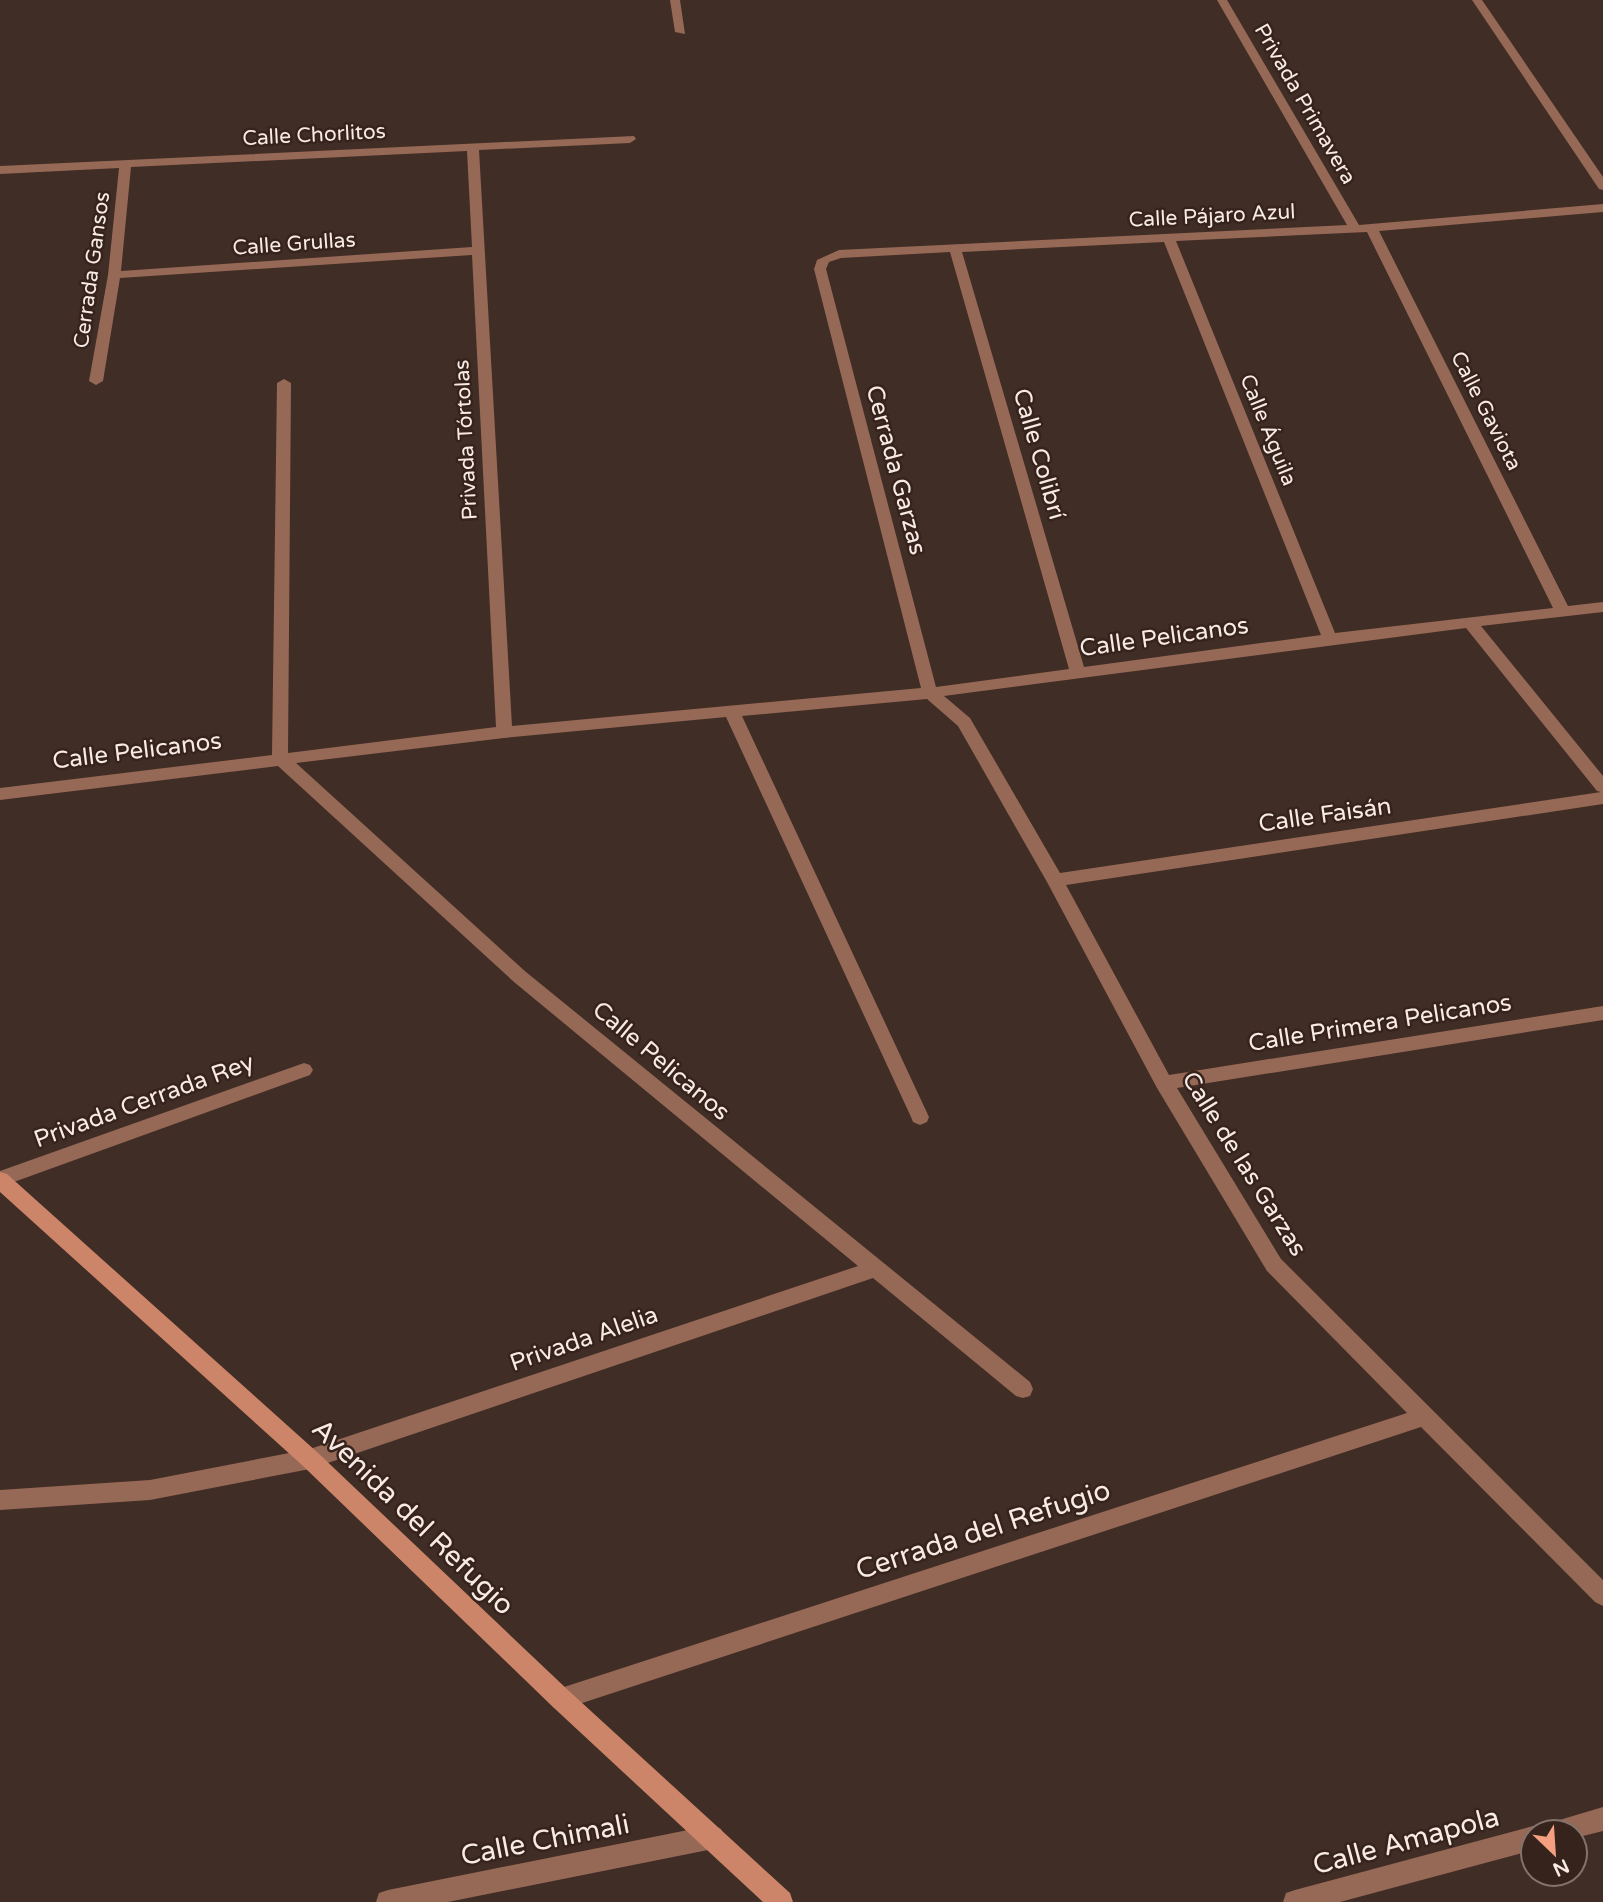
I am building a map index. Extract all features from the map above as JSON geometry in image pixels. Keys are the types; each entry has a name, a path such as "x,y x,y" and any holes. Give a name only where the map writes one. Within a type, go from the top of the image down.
{"main road":[{"name":"Avenida del Refugio","path":"0,1179 310,1460 561,1699 781,1902"}],"street":[{"path":"675,0 681,32"},
{"name":"Privada Primavera","path":"1222,0 1355,228"},
{"path":"1477,0 1603,186"},
{"name":"Calle Chorlitos","path":"0,170 630,139"},
{"name":"Privada Tórtolas","path":"473,146 476,251 504,732"},
{"name":"Cerrada Gansos","path":"96,381 114,275 125,163"},
{"name":"Calle Pájaro Azul","path":"823,260 839,254 1371,228 1603,208"},
{"name":"Calle Gaviota","path":"1371,228 1563,612"},
{"name":"Calle Águila","path":"1168,237 1330,639"},
{"name":"Calle Colibrí","path":"955,247 1079,674"},
{"name":"Calle Grullas","path":"114,275 476,251"},
{"name":"Cerrada Garzas","path":"823,260 820,269 930,693"},
{"path":"279,758 284,383"},
{"name":"Calle Pelicanos","path":"0,794 504,732 930,693 1330,639 1603,607"},
{"path":"1469,622 1603,787"},
{"name":"Calle de las Garzas","path":"930,693 964,722 1055,880 1164,1083 1274,1265 1603,1595"},
{"path":"732,712 920,1117"},
{"name":"Calle Pelicanos","path":"279,758 520,977 1023,1389"},
{"name":"Calle Faisán","path":"1055,880 1603,798"},
{"name":"Calle Primera Pelicanos","path":"1164,1083 1603,1013"},
{"name":"Privada Cerrada Rey","path":"0,1179 304,1070"},
{"name":"Privada Alelia","path":"0,1500 150,1490 310,1460 874,1269"},
{"name":"Cerrada del Refugio","path":"561,1699 1423,1416"},
{"name":"Calle Chimali","path":"388,1902 713,1837"},
{"name":"Calle Amapola","path":"1295,1902 1347,1896 1519,1842"}]}
